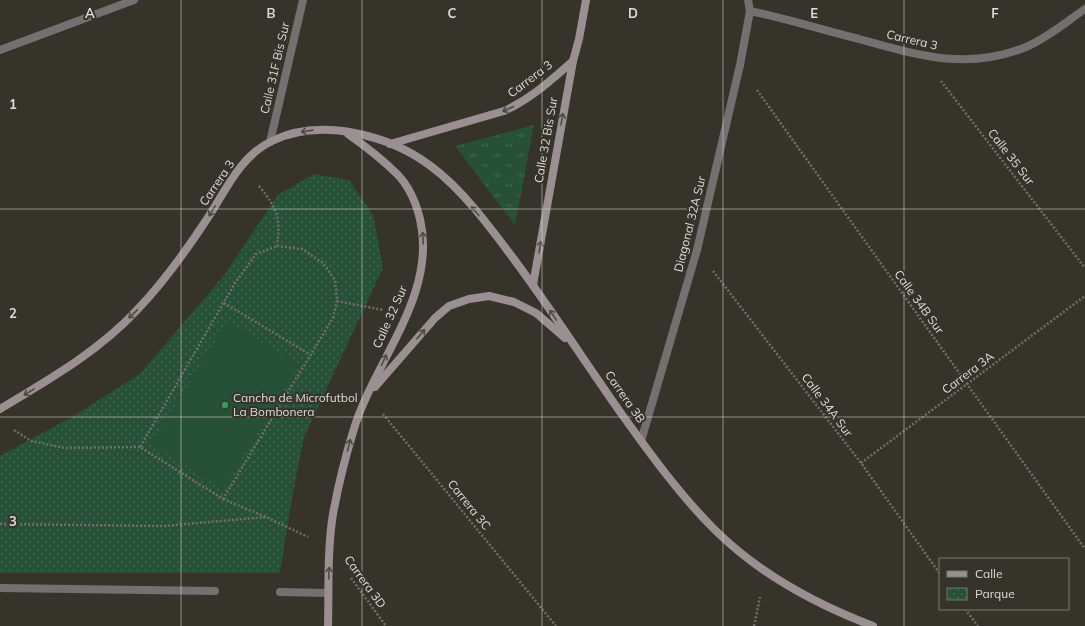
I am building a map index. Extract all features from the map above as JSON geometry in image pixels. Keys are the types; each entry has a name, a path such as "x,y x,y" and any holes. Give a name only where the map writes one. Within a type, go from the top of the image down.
{"street":[{"path":"0,50 134,0"},
{"name":"Calle 31F Bis Sur","path":"270,142 303,0"},
{"name":"Calle 32 Bis Sur","path":"533,285 573,61 579,39 586,0"},
{"path":"748,0 750,11"},
{"name":"Carrera 3","path":"750,11 922,56 952,59 977,58 1002,54 1026,47 1043,38 1085,9"},
{"name":"Diagonal 32A Sur","path":"641,441 697,250 740,65 750,11"},
{"name":"Carrera 3","path":"0,409 70,367 106,340 137,311 168,273 206,221 241,166 256,151 270,142 292,133 317,130 346,132 367,136 390,144 504,112 536,93 573,61"},
{"name":"Calle 32 Sur","path":"328,626 330,548 333,514 353,430 416,292 423,261 423,231 416,202 398,175 376,155 346,132"},
{"name":"Carrera 3B","path":"390,144 411,153 433,167 455,187 496,236 533,285 658,465 713,528 740,554 805,595 838,613 873,626"},
{"name":"Calle 32 Sur","path":"368,395 435,318 449,306 469,299 489,296 514,302 536,313 575,347"},
{"path":"0,588 214,591"},
{"path":"280,592 328,593"}],"path":[{"name":"Calle 35 Sur","path":"922,56 1085,268"},
{"name":"Calle 34B Sur","path":"740,65 1085,548"},
{"path":"259,186 270,200 280,224 277,246"},
{"path":"140,448 235,283 256,254 277,246 302,249 323,263 335,280 337,301 333,318 223,499"},
{"name":"Calle 34A Sur","path":"697,250 861,463 939,573"},
{"name":"Carrera 3A","path":"861,463 1085,296"},
{"path":"337,301 383,310"},
{"path":"224,303 311,355"},
{"name":"Carrera 3C","path":"368,395 556,626"},
{"path":"14,430 30,441 65,448 140,448 223,499 266,517 330,548"},
{"path":"0,524 164,526 266,517"},
{"name":"Carrera 3D","path":"330,548 386,626"},
{"path":"754,626 760,597"},
{"path":"966,610 978,626"}],"green space":[{"path":"534,125 515,225 455,146"},
{"path":"314,174 349,180 373,215 383,268 304,437 290,509 280,573 0,573 0,456 74,416 141,373 225,274 278,195"},
{"name":"Cancha de Microfutbol La Bombonera","path":"228,321 299,365 223,489 151,444"}],"place":[{"name":"Cancha de Microfutbol La Bombonera","path":"225,405"}]}
